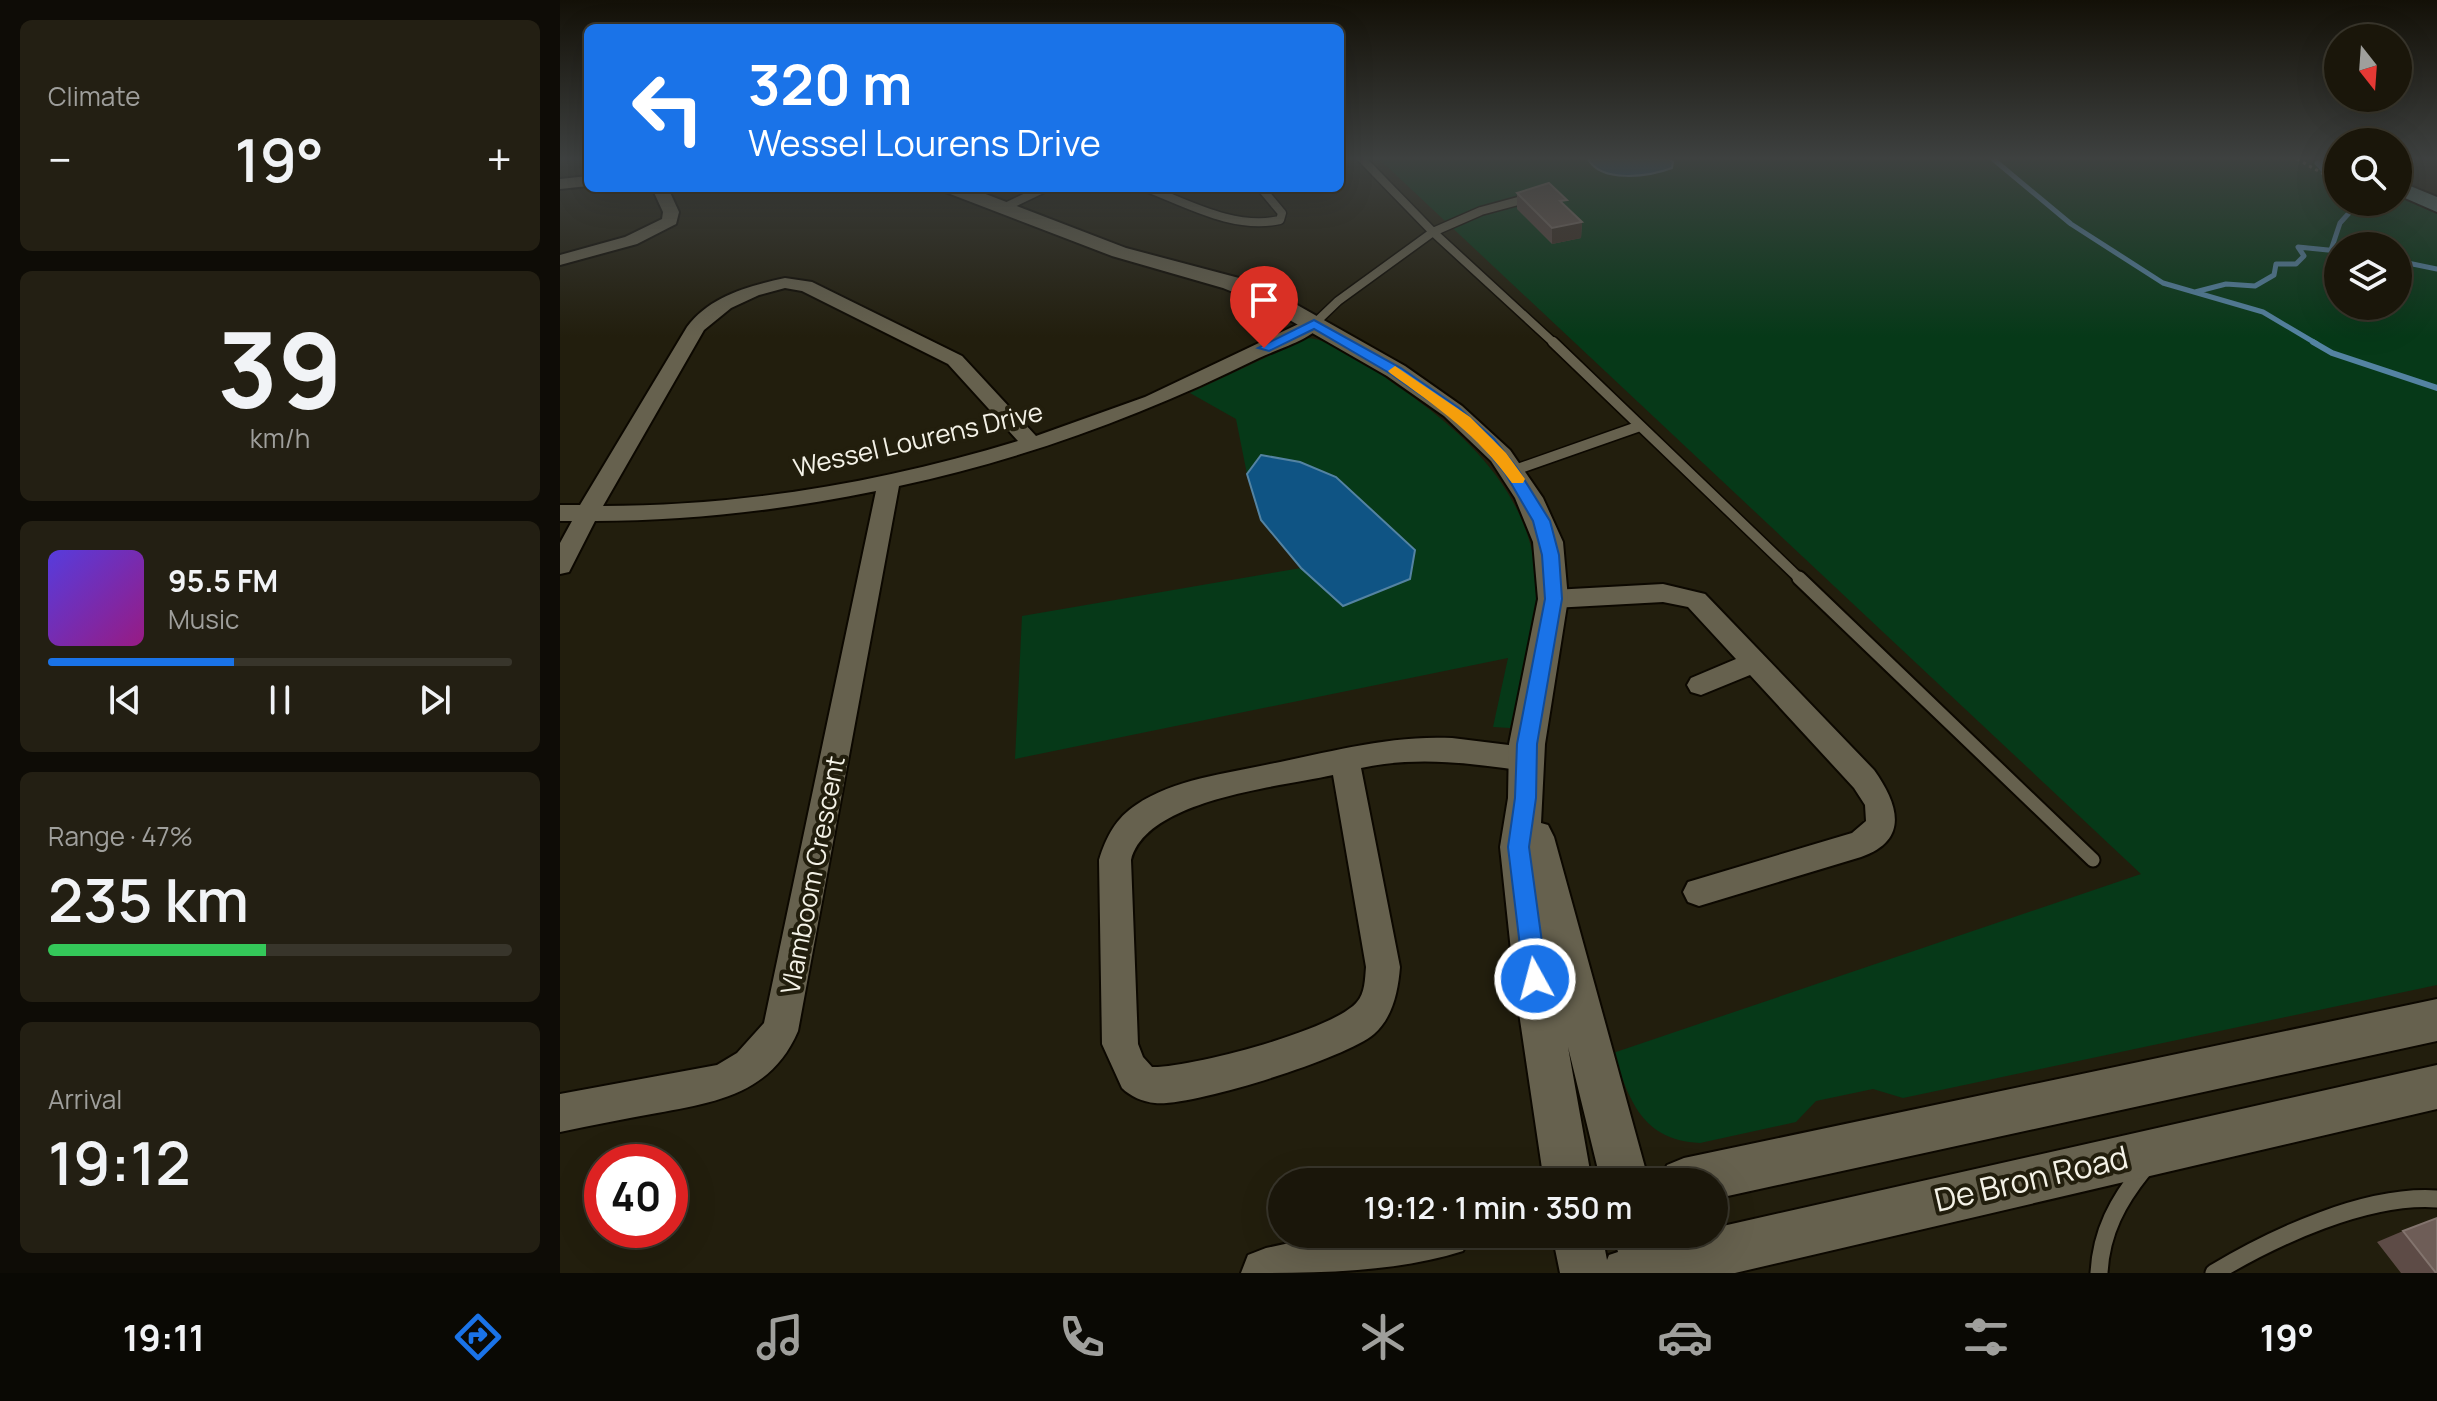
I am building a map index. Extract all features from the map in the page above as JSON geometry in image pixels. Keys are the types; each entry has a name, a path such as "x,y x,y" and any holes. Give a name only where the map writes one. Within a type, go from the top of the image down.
{"street":[{"path":"560,260 640,236 664,226 670,218"},
{"path":"1030,218 1119,252 1252,291 1396,371 1453,411 1482,436 1512,471 1536,510 1545,531 1553,599 1519,847 1535,979 1566,1168"},
{"path":"560,566 585,514 704,318 739,298 776,284 806,286 955,360 1032,444"},
{"name":"Wessel Lourens Drive","path":"560,513 739,505 889,480 1032,444 1165,395 1314,324"},
{"name":"Vlamboom Crescent","path":"560,1113 723,1082 750,1066 773,1044 780,1031 889,480"},
{"path":"1553,599 1663,593 1683,596 1706,608 1864,779 1882,809 1881,824 1873,837 1861,844 1699,892"},
{"path":"1701,685 1755,662"},
{"path":"1345,760 1383,967 1381,993 1374,1010 1363,1023 1345,1033 1201,1078 1154,1085 1139,1079 1125,1064 1120,1044 1115,860 1119,841 1138,821 1181,796 1345,760 1425,746 1526,779"},
{"path":"1526,779 1622,1168"},
{"path":"1728,1173 2437,1020"},
{"name":"De Bron Road","path":"1640,1262 2437,1087"},
{"path":"1266,1273 1381,1248"},
{"path":"1580,1248 1585,1273"}],"lane":[{"path":"1233,218 1246,223 1269,224 1280,218"},
{"path":"1420,218 2093,860"},
{"path":"1314,324 1338,301 1433,232 1464,218"},
{"path":"1512,471 1640,426"},
{"path":"2099,1273 2103,1233 2128,1188 2161,1149"},
{"path":"2214,1273 2244,1256 2360,1208 2397,1198 2437,1199"}],"green space":[{"path":"1442,218 2437,218 2437,985 1903,1098 1873,1089 1816,1101 1796,1122 1700,1143 1680,1140 1651,1126 1625,1086 1613,1053 2141,874"},
{"path":"1307,338 1330,344 1356,358 1428,409 1475,451 1512,500 1525,528 1533,558 1537,607 1532,642 1510,728 1493,727 1508,658 1015,759 1022,616 1301,568 1343,606 1261,455 1247,474 1236,419 1190,393"}],"water":[{"path":"1261,455 1300,462 1336,477 1415,550 1410,579 1343,606 1301,568 1261,520 1247,474"}],"building":[{"path":"1542,218 1578,218 1582,222 1552,228"},
{"path":"2437,1218 2437,1273 2436,1273 2403,1231"}],"waterway":[{"path":"2064,218 2163,283 2263,312 2317,344"},
{"path":"2337,232 2344,218"},
{"path":"2195,292 2226,284 2255,286 2274,275 2276,264 2296,264 2304,256 2298,247 2324,250"},
{"path":"2412,264 2437,269"},
{"path":"2313,342 2332,353 2437,388"}],"slow traffic":[{"path":"1395,371 1465,420 1501,456 1517,479"}],"route":[{"path":"1264,348 1314,324 1396,371 1453,411 1501,456 1542,521 1551,555 1553,599 1527,744 1526,798 1519,847 1535,979"}]}
